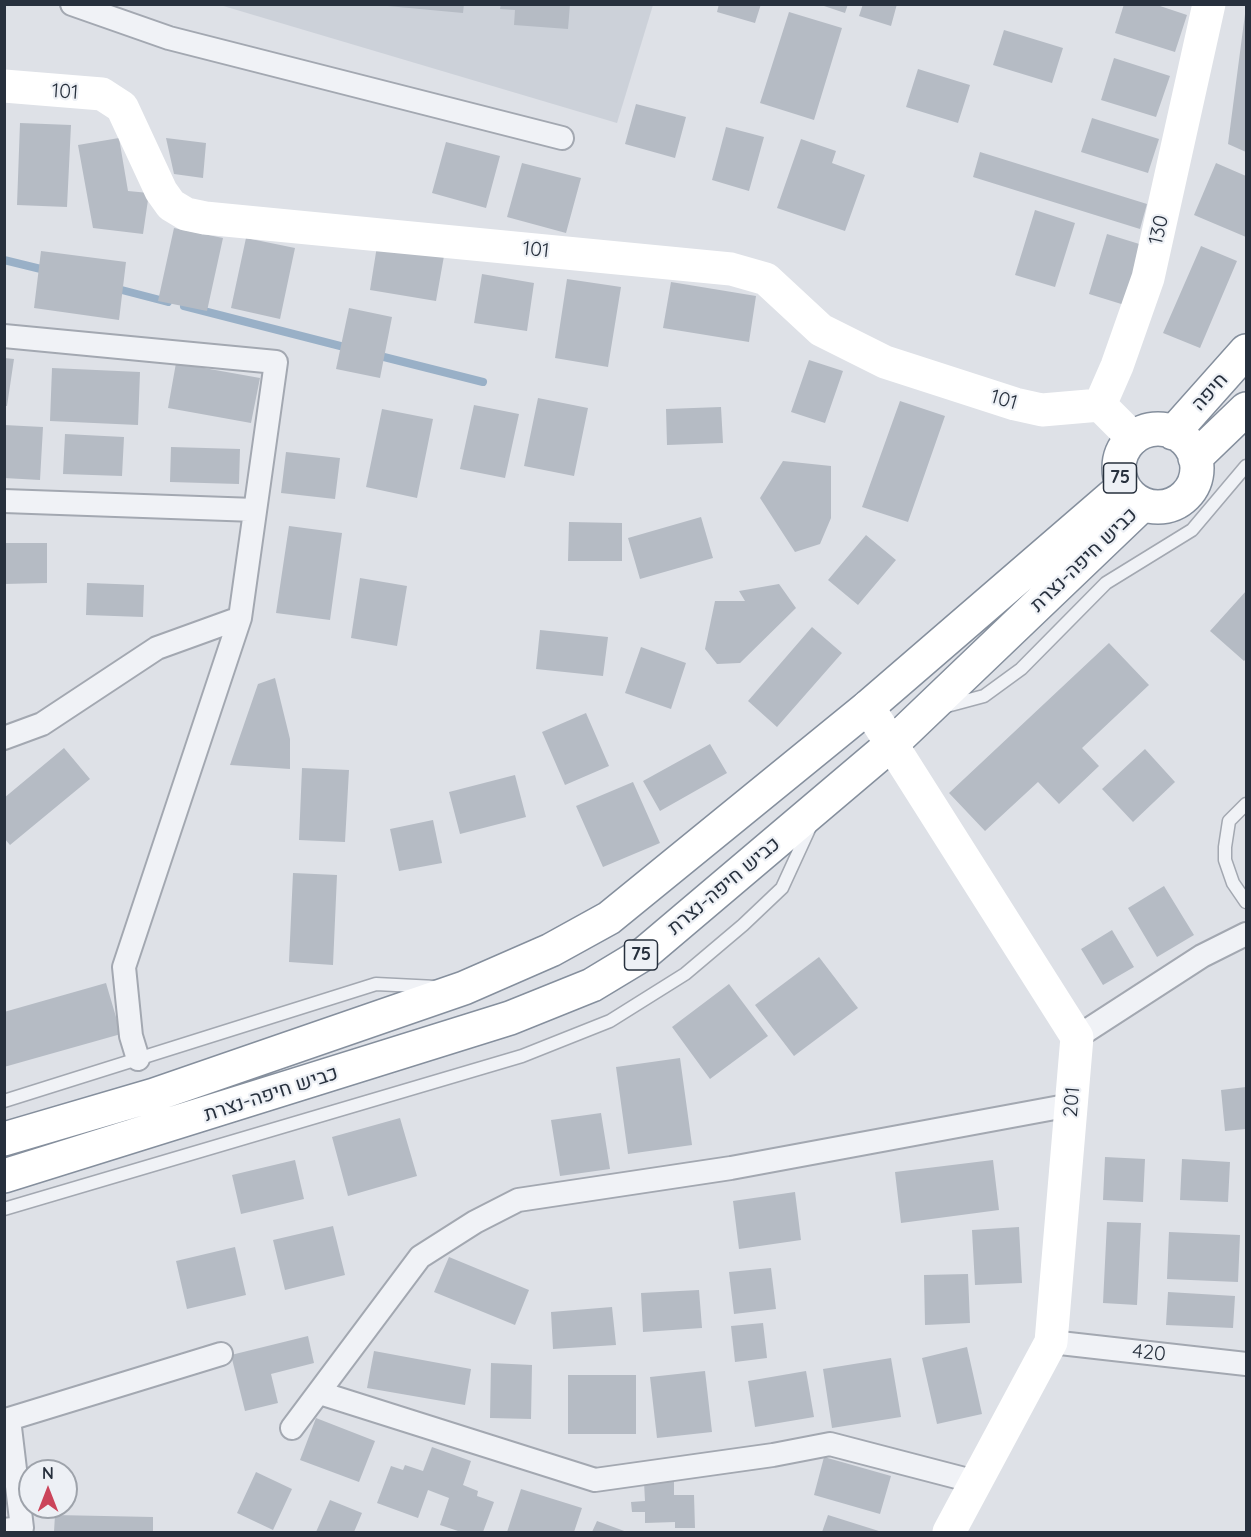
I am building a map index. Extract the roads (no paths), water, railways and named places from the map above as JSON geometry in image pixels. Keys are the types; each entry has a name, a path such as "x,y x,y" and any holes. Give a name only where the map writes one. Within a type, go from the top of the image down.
{"main road":[{"name":"130","path":"1100,405 1121,355 1148,278 1209,4"},
{"name":"101","path":"4,86 102,94 122,107 162,191 171,205 186,214 731,269 766,279 821,330 885,362 1015,404 1042,410 1100,405"},
{"name":"חיפה","path":"1173,433 1246,351"},
{"path":"1100,405 1133,438"},
{"name":"חיפה","path":"1195,458 1246,409"},
{"name":"75","path":"1173,433 1152,430 1133,438 1124,448 1119,460 1119,474 1133,495 1164,506 1183,497 1195,479 1195,458"},
{"path":"1173,433 1191,447 1195,458"},
{"name":"כביש חיפה-נצרת","path":"4,1139 154,1095 464,988 551,950 609,918 1133,495"},
{"name":"כביש חיפה-נצרת","path":"4,1176 510,1018 592,985 645,952 893,743 1133,495"},
{"path":"868,707 893,743 1077,1037"},
{"name":"201","path":"949,1533 1051,1342 1077,1037"}],"street":[{"path":"72,4 169,38 562,138"},
{"path":"4,336 276,362 240,618 124,967 131,1036 138,1059"},
{"path":"4,501 255,510"},
{"path":"4,738 42,724 157,648 240,618"},
{"path":"1077,1037 1202,956 1246,934"},
{"path":"292,1428 420,1257 475,1222 518,1200 731,1168 1071,1105"},
{"name":"420","path":"1051,1342 1246,1364"},
{"path":"4,1530 22,1528 9,1419 221,1354"},
{"path":"320,1393 595,1480 773,1455 830,1444 976,1482"}],"lane":[{"path":"924,713 984,696 1021,669 1106,582 1192,530 1246,466"},
{"path":"4,1209 522,1056 610,1021 685,974 743,925 782,888 822,803"},
{"path":"1246,804 1229,821 1225,860 1233,883 1246,902"},
{"path":"4,1101 376,984 464,988"}],"waterway":[{"path":"4,260 49,271"},
{"path":"114,288 168,302"},
{"path":"184,306 352,349"},
{"path":"376,355 483,382"}]}
